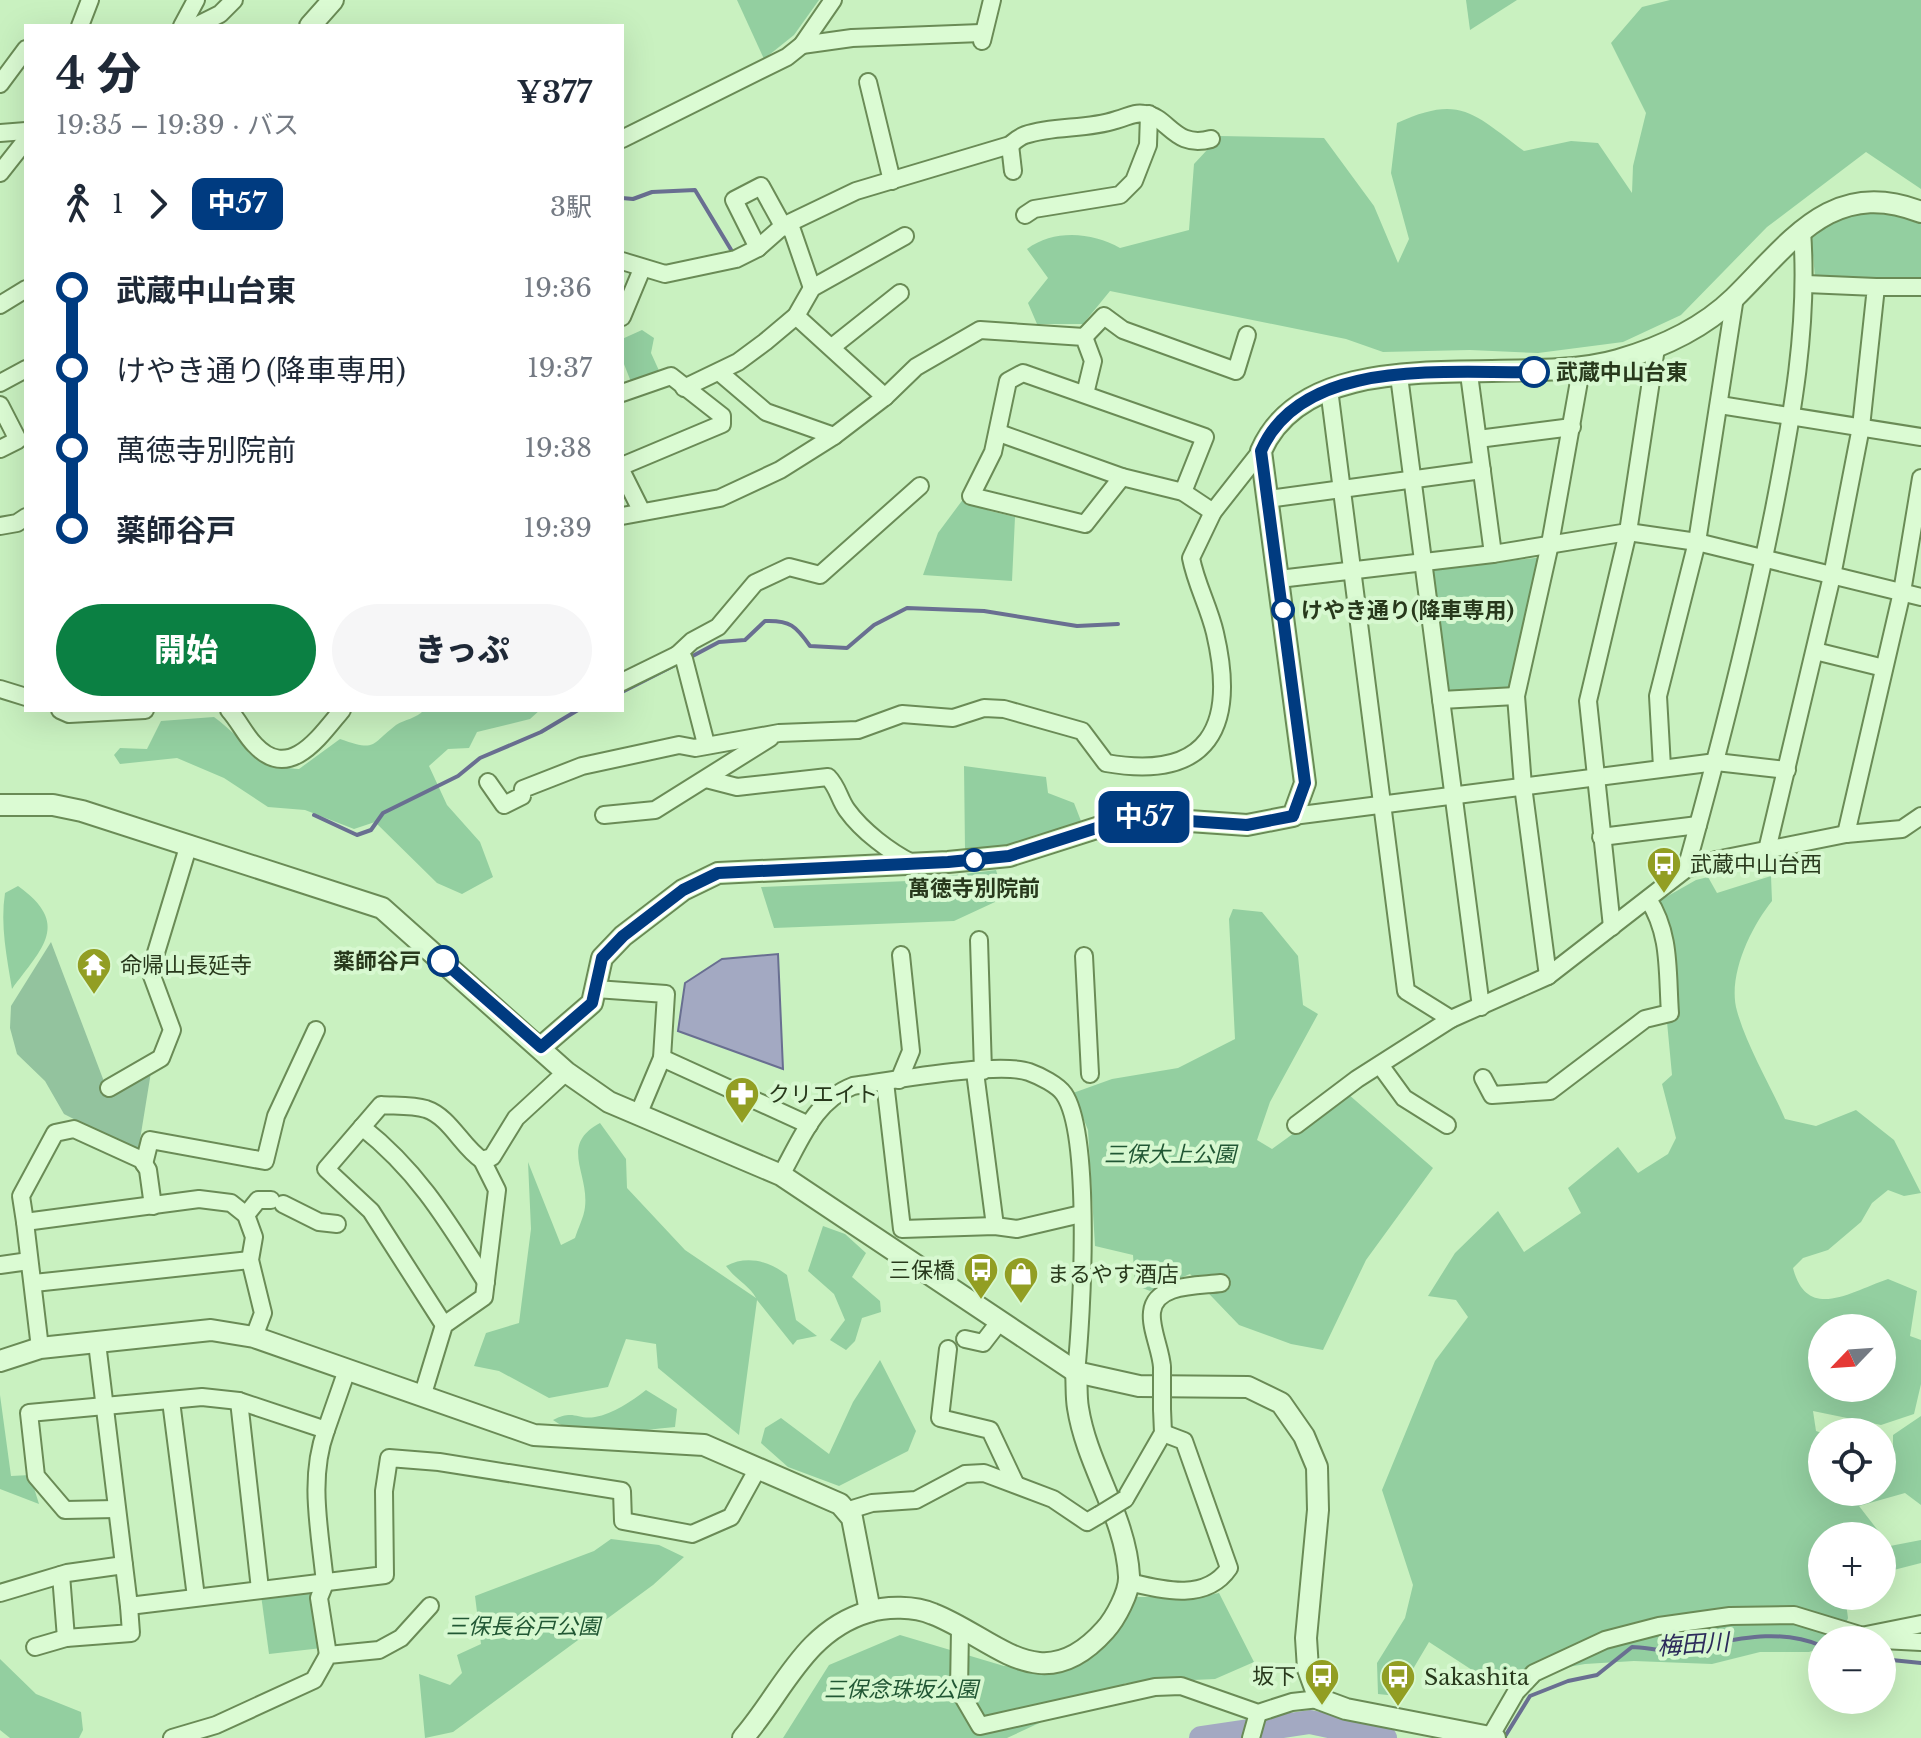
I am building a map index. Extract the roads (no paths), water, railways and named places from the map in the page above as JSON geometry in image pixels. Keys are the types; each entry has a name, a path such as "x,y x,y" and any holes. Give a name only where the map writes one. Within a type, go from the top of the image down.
{"street":[{"path":"81,24 90,0"},
{"path":"183,24 196,0"},
{"path":"200,24 220,14 234,0"},
{"path":"312,24 333,0"},
{"path":"624,138 770,67 802,45 833,0"},
{"path":"802,45 852,38 982,38 992,0"},
{"path":"0,84 24,52"},
{"path":"868,82 892,181"},
{"path":"624,262 665,274 736,259 758,248 783,226 856,191 1010,145 1021,136 1050,129 1082,128 1119,120 1129,114 1149,114 1172,135 1200,142 1211,139"},
{"path":"1025,215 1034,209 1120,195 1134,181 1148,145 1149,114"},
{"path":"0,133 24,131"},
{"path":"0,173 24,143"},
{"path":"1010,145 1013,171"},
{"path":"758,248 734,200 761,186 783,226 792,230 812,288"},
{"path":"488,782 504,805 522,796 523,789 582,766 679,745 695,748 779,733 858,730 902,714 953,718 984,708 1004,709 1082,731 1106,763 1159,767 1181,762 1202,750 1215,729 1220,703 1221,677 1215,635 1191,558 1213,512 1261,451 1278,422 1310,397 1348,381 1399,376 1581,370 1656,348 1690,330 1735,297 1820,215 1858,202 1898,203 1921,212"},
{"path":"1686,869 1716,762 1764,560 1792,415 1806,284 1802,231"},
{"path":"684,388 719,372 765,342 796,316 812,288 905,236"},
{"path":"624,312 642,269"},
{"path":"1806,284 1921,287"},
{"path":"1767,850 1832,576 1861,427 1876,287"},
{"path":"0,305 24,290"},
{"path":"832,347 900,293"},
{"path":"1662,767 1658,696 1697,542 1735,297"},
{"path":"796,316 885,397"},
{"path":"1084,337 1104,316 1123,330 1236,371 1247,335"},
{"path":"624,515 720,498 780,470 834,436 885,397 916,367 980,330 1084,337"},
{"path":"1084,337 1093,361 1085,394"},
{"path":"1612,927 1588,701 1601,631 1628,532 1656,348"},
{"path":"0,383 24,370"},
{"path":"1548,976 1523,786 1516,696 1550,544 1581,370"},
{"path":"719,372 766,412 834,436"},
{"path":"1122,477 1085,524 971,496 999,433 1008,381 1023,373 1205,437 1183,492"},
{"path":"1469,374 1493,554"},
{"path":"624,392 671,376 722,416 722,424 624,468"},
{"path":"1399,376 1481,1007"},
{"path":"1329,389 1406,991 1451,1019"},
{"path":"0,405 18,440 0,449"},
{"path":"1720,405 1921,437"},
{"path":"1478,439 1572,427"},
{"path":"999,433 1122,477 1183,492 1213,512"},
{"path":"1261,451 1305,783 1293,816"},
{"path":"1268,499 1482,470"},
{"path":"624,473 641,510"},
{"path":"1846,834 1902,592 1921,478"},
{"path":"624,681 677,655 692,641 718,627 755,583 789,567 820,575 920,486"},
{"path":"0,526 24,518"},
{"path":"1279,579 1493,554 1628,532 1697,542 1921,597"},
{"path":"1815,651 1884,668"},
{"path":"677,655 684,659 706,744"},
{"path":"0,689 24,696"},
{"path":"1441,700 1516,696"},
{"path":"64,712 107,712"},
{"path":"230,712 255,745 271,757 286,761 303,755 340,712"},
{"path":"604,815 655,810 779,733"},
{"path":"541,1047 592,1003 602,958 623,936 697,881 718,873 1009,856 1131,817 1247,825 1293,816 1594,779 1662,767 1716,762 1787,770"},
{"path":"706,779 737,787 828,777 838,787 845,809 896,855 912,863"},
{"path":"0,805 53,805 82,811 382,908 566,1072 609,1102 781,1175 1076,1372 1139,1386 1248,1387 1281,1403 1292,1415 1317,1467 1318,1510 1306,1638 1308,1669 1319,1699"},
{"path":"1296,1125 1451,1019 1548,976 1686,869 1846,834 1902,829 1921,816"},
{"path":"1601,837 1698,825"},
{"path":"109,1088 161,1058 172,1030 152,976 155,956 189,844"},
{"path":"1483,1078 1492,1095 1550,1091 1645,1019 1670,1013 1668,954 1661,919 1648,899"},
{"path":"979,940 979,1071 995,1226"},
{"path":"901,955 911,1051 892,1081 902,1229 995,1226 1017,1229 1081,1214"},
{"path":"1084,956 1090,1074"},
{"path":"596,989 666,994 662,1058 638,1115"},
{"path":"144,1164 150,1140 265,1161 276,1116 316,1030"},
{"path":"662,1058 809,1125"},
{"path":"1380,1065 1404,1098 1447,1125"},
{"path":"743,1738 767,1711 815,1641 836,1625 870,1611 899,1608 932,1613 1011,1657 1041,1663 1070,1658 1093,1644 1111,1623 1129,1582 1123,1540 1078,1408 1076,1372 1081,1329 1080,1140 1064,1093 1026,1071 979,1071 853,1086 834,1093 820,1107 781,1175"},
{"path":"482,1160 492,1157 516,1118 566,1072"},
{"path":"422,1397 444,1325 484,1297 497,1190 482,1160 453,1129 427,1109 381,1105 326,1169 371,1211 444,1325"},
{"path":"362,1127 393,1151 431,1194 486,1282"},
{"path":"40,1348 21,1196 55,1133 74,1129 144,1164 148,1170 153,1206"},
{"path":"25,1222 213,1199 231,1203 246,1215 254,1237 250,1260 263,1313 254,1337"},
{"path":"246,1215 258,1200 277,1202 319,1222 337,1224"},
{"path":"34,1283 250,1260"},
{"path":"0,1265 29,1261"},
{"path":"846,1511 872,1503 916,1500 965,1474 984,1473 1053,1499 1087,1522 1099,1515 1125,1499 1163,1433 1162,1367 1151,1313 1157,1299 1168,1291 1221,1283"},
{"path":"965,1339 983,1343 1000,1321"},
{"path":"0,1361 40,1348 211,1330 254,1337 534,1435 704,1445 840,1504 852,1518 870,1611"},
{"path":"35,1647 66,1638 131,1633 97,1343"},
{"path":"948,1349 940,1418 990,1430 1015,1483"},
{"path":"172,1738 218,1732 314,1680 328,1655 319,1598 325,1583 315,1479 318,1451 347,1370"},
{"path":"116,1509 65,1510 36,1476 29,1413 202,1397 239,1401 326,1430"},
{"path":"171,1401 196,1597"},
{"path":"239,1401 260,1589"},
{"path":"1129,1582 1183,1592 1222,1578 1229,1568 1184,1441 1163,1433"},
{"path":"129,1606 385,1575 384,1491 389,1458 439,1462 622,1491 623,1521 692,1534 731,1517 758,1468"},
{"path":"0,1593 61,1575 124,1565"},
{"path":"61,1575 66,1638"},
{"path":"328,1655 379,1650 401,1638 430,1606"},
{"path":"960,1629 959,1690 980,1726 1155,1687 1181,1686 1258,1713 1319,1699 1346,1709 1493,1737 1516,1692 1534,1673 1605,1640 1730,1616 1794,1615 1829,1626"},
{"path":"1896,1631 1921,1624"},
{"path":"1896,1641 1921,1642"},
{"path":"1251,1738 1258,1713"}],"water":[{"path":"778,954 783,1069 678,1031 685,983 722,959"}],"waterway":[{"path":"624,198 633,199 652,192 695,190 733,253"},
{"path":"687,659 719,642 745,640 765,621 792,626 810,646 847,648 874,625 907,608 984,611 1077,626 1118,624"},
{"path":"624,691 679,663"},
{"path":"314,815 357,835 371,830 383,813 458,776 480,758 541,732 575,712"},
{"name":"梅田川","path":"1504,1738 1530,1696 1568,1681 1597,1675 1632,1647 1669,1650 1767,1636 1808,1641"},
{"name":"梅田川","path":"1896,1660 1921,1663"},
{"name":"梅田川","path":"1201,1738 1310,1722 1385,1738"}],"place":[{"name":"武蔵中山台東","path":"1534,372"},
{"name":"けやき通り(降車専用)","path":"1283,610"},
{"name":"萬徳寺別院前","path":"974,860"},
{"name":"武蔵中山台西","path":"1664,895"},
{"name":"薬師谷戸","path":"443,961"},
{"name":"命帰山長延寺","path":"94,996"},
{"name":"クリエイト","path":"742,1125"},
{"name":"三保橋","path":"981,1301"},
{"name":"まるやす酒店","path":"1021,1305"},
{"name":"坂下","path":"1322,1707"},
{"name":"Sakashita","path":"1398,1708"}],"park label":[{"name":"三保大上公園","path":"1170,1154"},
{"name":"三保長谷戸公園","path":"523,1626"},
{"name":"三保念珠坂公園","path":"901,1689"}]}
